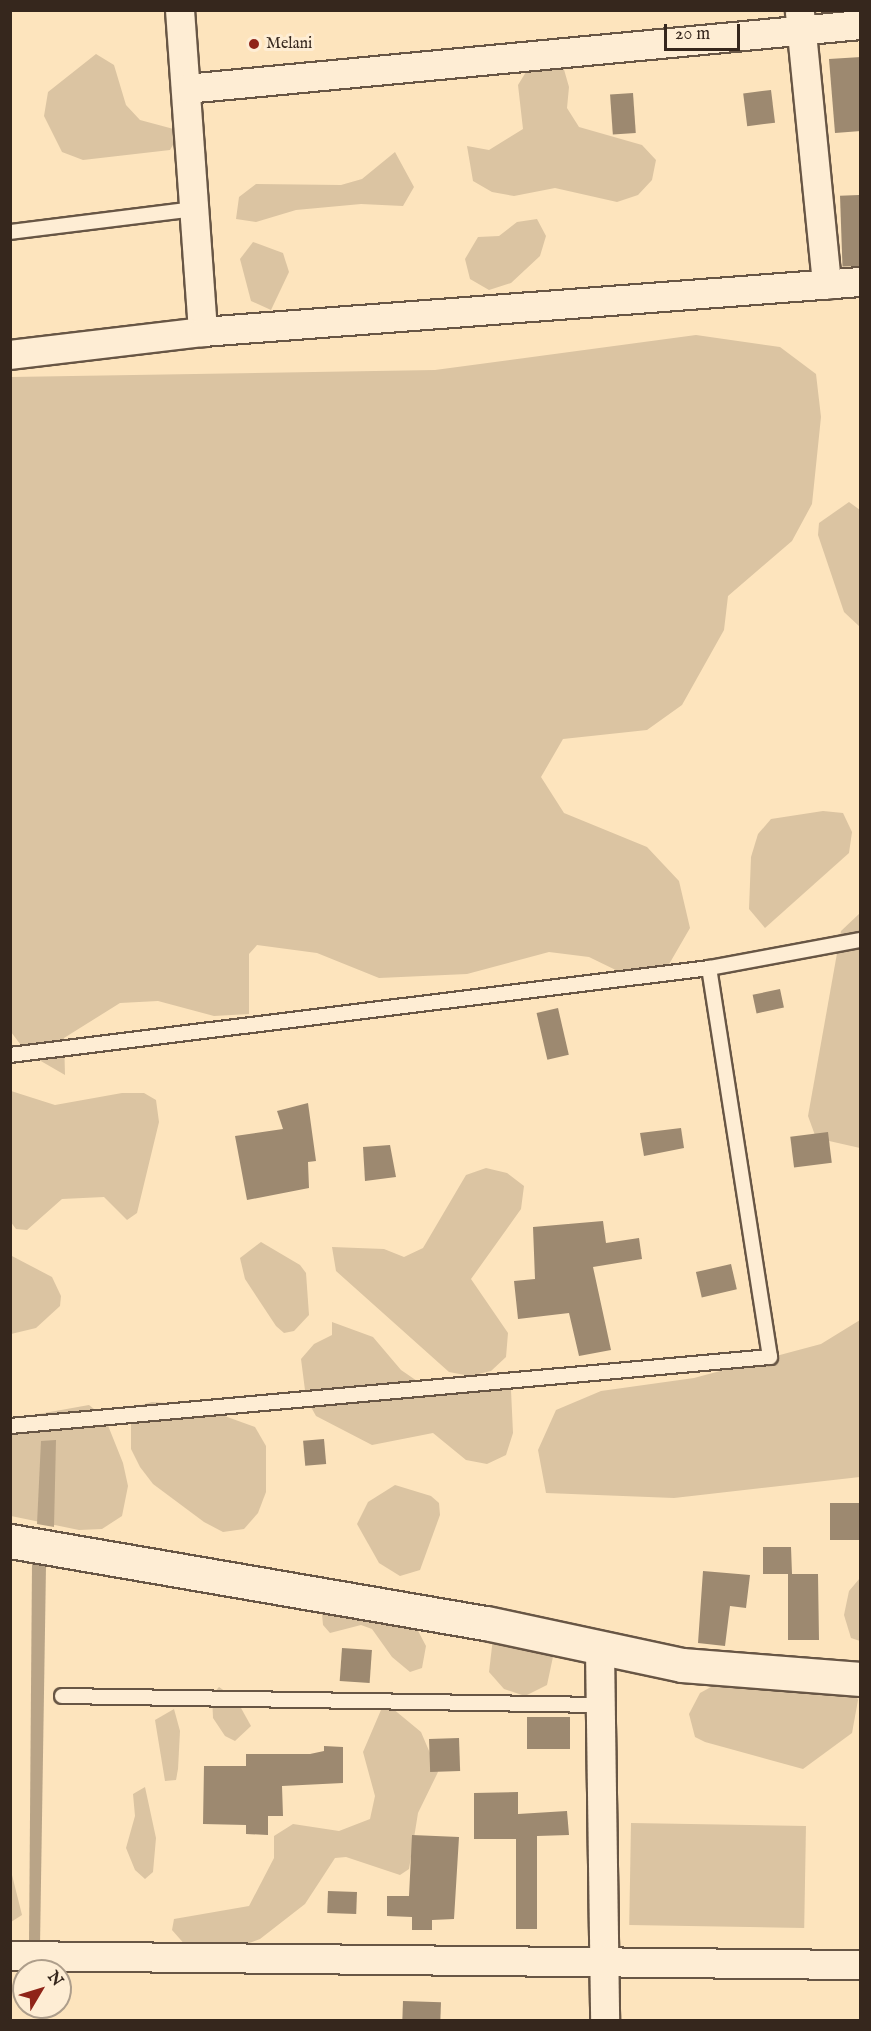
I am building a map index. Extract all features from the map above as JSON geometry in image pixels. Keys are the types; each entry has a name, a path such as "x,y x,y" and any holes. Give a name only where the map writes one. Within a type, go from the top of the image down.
{"street":[{"path":"180,10 203,332"},
{"path":"186,89 801,20 861,24"},
{"path":"801,20 826,285"},
{"path":"10,355 203,332 861,282"},
{"path":"10,1541 486,1623 600,1650 682,1665 861,1679"},
{"path":"600,1650 605,2020"},
{"path":"10,1956 861,1965"}],"lane":[{"path":"10,232 194,209"},
{"path":"10,1055 709,968 861,939"},
{"path":"10,1426 771,1357 709,968"},
{"path":"62,1696 601,1705"}],"shaded area":[{"path":"96,54 114,65 126,105 140,120 181,131 170,150 83,160 62,152 44,116 48,92"},
{"path":"563,66 569,87 567,108 579,127 642,145 656,160 652,180 638,195 617,202 555,188 514,196 492,192 473,181 467,146 489,150 523,129 518,85 529,67"},
{"path":"395,152 414,187 403,206 361,204 296,210 256,222 236,219 239,197 256,184 341,185 362,179"},
{"path":"537,219 546,236 540,256 511,283 489,290 470,279 465,259 478,237 499,236 517,222"},
{"path":"253,242 283,253 289,272 271,310 251,301 240,259"},
{"path":"696,335 780,347 816,374 821,417 812,504 792,541 728,596 724,630 682,705 647,730 563,739 541,777 564,813 647,847 679,881 690,928 668,966 626,975 589,957 549,952 467,974 379,978 317,953 257,945 249,954 249,1014 214,1016 158,1001 120,1003 64,1038 65,1075 27,1053 11,1032 11,377 435,370"},
{"path":"849,502 860,510 860,627 844,612 818,535 819,523"},
{"path":"823,811 843,813 852,832 849,853 765,928 749,909 751,857 758,834 771,819"},
{"path":"860,913 860,1148 816,1138 808,1116 841,931"},
{"path":"11,1091 55,1105 122,1093 144,1093 156,1100 159,1122 137,1213 127,1220 104,1197 62,1199 27,1230 16,1229 10,1221"},
{"path":"486,1168 507,1173 524,1186 521,1209 471,1279 508,1333 506,1357 491,1371 470,1376 449,1372 336,1271 332,1247 384,1249 404,1257 423,1248 466,1175"},
{"path":"261,1242 300,1265 306,1273 309,1315 294,1331 284,1333 276,1326 245,1279 240,1258"},
{"path":"10,1255 52,1277 61,1296 60,1306 36,1328 11,1334"},
{"path":"860,1320 860,1477 674,1498 546,1493 538,1450 556,1410 601,1391 694,1378 821,1344"},
{"path":"332,1322 373,1337 401,1370 420,1383 511,1390 513,1433 506,1455 487,1464 466,1460 433,1433 372,1445 316,1416 306,1398 301,1359 314,1344 332,1335"},
{"path":"152,1402 194,1405 255,1427 266,1446 266,1492 258,1513 244,1529 223,1532 204,1522 153,1484 140,1467 131,1449 131,1408"},
{"path":"89,1405 105,1418 123,1463 128,1486 122,1516 102,1529 79,1530 11,1516 11,1430 33,1415"},
{"path":"56,1440 54,1527 37,1524 41,1441"},
{"path":"395,1485 431,1496 439,1503 440,1515 420,1570 400,1576 379,1563 357,1524 368,1502"},
{"path":"32,1564 46,1566 40,1945 29,1944"},
{"path":"860,1578 860,1641 851,1638 844,1615 849,1591"},
{"path":"331,1609 416,1627 426,1646 422,1668 410,1672 392,1657 372,1629 361,1625 330,1633 323,1625 322,1614"},
{"path":"493,1638 554,1652 547,1685 525,1696 504,1689 489,1672"},
{"path":"722,1681 854,1689 858,1700 852,1733 803,1769 705,1742 695,1737 689,1714 700,1693"},
{"path":"219,1687 236,1699 251,1726 235,1741 225,1736 213,1718 212,1695"},
{"path":"392,1708 421,1732 438,1772 418,1813 409,1869 400,1875 346,1857 335,1858 305,1904 260,1939 229,1951 187,1947 172,1930 174,1919 249,1906 274,1858 274,1836 293,1824 339,1831 370,1819 375,1796 363,1752 381,1710"},
{"path":"174,1709 180,1731 178,1769 176,1780 165,1781 155,1720"},
{"path":"145,1787 156,1838 153,1872 145,1879 135,1870 126,1848 135,1816 133,1794"},
{"path":"631,1823 806,1826 804,1928 629,1925"},
{"path":"10,1867 22,1915 11,1922 10,1922"}],"building":[{"path":"861,57 861,131 835,133 829,59"},
{"path":"771,90 775,123 747,126 743,93"},
{"path":"633,93 636,133 613,135 610,95"},
{"path":"859,195 860,266 842,267 840,196"},
{"path":"780,989 784,1008 757,1013 753,995"},
{"path":"558,1008 569,1055 547,1060 537,1013"},
{"path":"308,1103 316,1161 308,1162 309,1188 247,1200 235,1136 283,1129 277,1111"},
{"path":"681,1128 684,1148 644,1156 640,1133"},
{"path":"828,1132 832,1163 794,1167 790,1137"},
{"path":"390,1145 396,1177 365,1181 363,1147"},
{"path":"603,1221 606,1243 639,1238 642,1259 593,1267 611,1350 579,1356 569,1313 518,1319 514,1281 535,1279 533,1227"},
{"path":"731,1264 737,1289 702,1297 696,1272"},
{"path":"324,1439 326,1464 305,1466 303,1441"},
{"path":"830,1503 860,1503 860,1540 830,1540"},
{"path":"763,1547 791,1547 792,1574 818,1574 819,1640 788,1640 788,1574 763,1574"},
{"path":"703,1571 750,1575 746,1608 730,1606 725,1646 698,1643"},
{"path":"342,1648 372,1650 370,1683 340,1681"},
{"path":"527,1717 570,1717 570,1749 527,1749"},
{"path":"459,1738 460,1771 430,1772 429,1739"},
{"path":"324,1746 343,1747 343,1783 282,1786 283,1816 268,1816 268,1835 246,1834 246,1825 203,1824 204,1766 246,1766 246,1754 310,1754 324,1751"},
{"path":"518,1792 518,1814 567,1811 569,1835 537,1836 537,1929 516,1929 516,1839 474,1839 474,1793"},
{"path":"412,1835 459,1837 454,1919 432,1920 432,1930 412,1930 412,1917 387,1916 387,1896 409,1896"},
{"path":"328,1891 357,1892 356,1914 327,1913"},
{"path":"403,2001 441,2002 440,2020 402,2020"}],"place":[{"name":"Melani","path":"254,44"}]}
